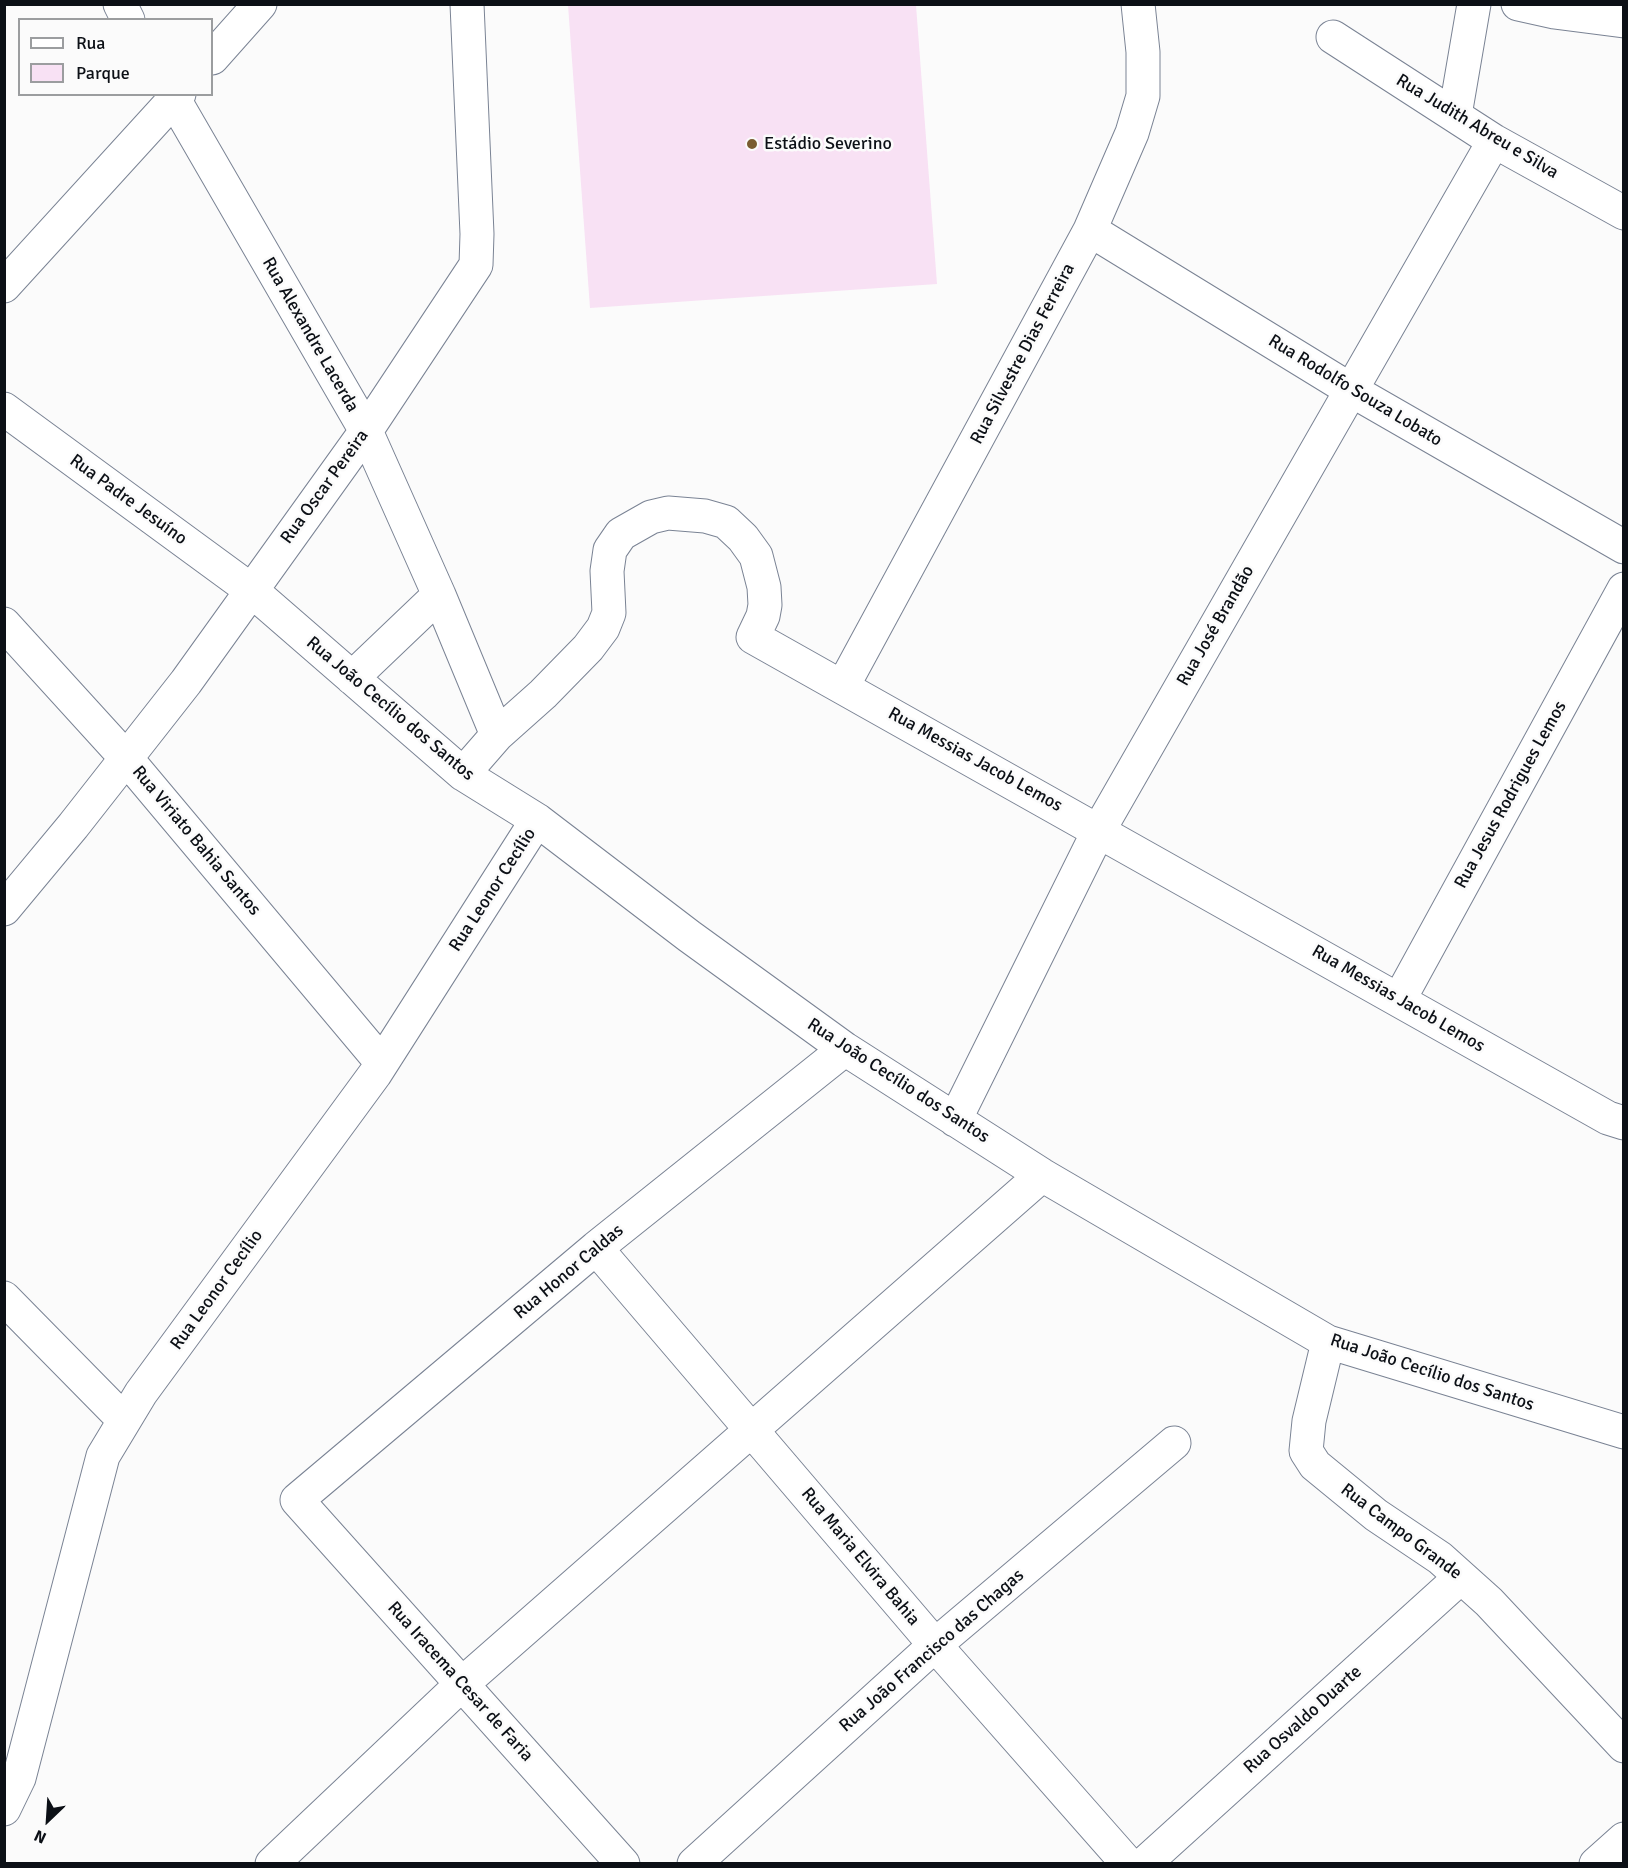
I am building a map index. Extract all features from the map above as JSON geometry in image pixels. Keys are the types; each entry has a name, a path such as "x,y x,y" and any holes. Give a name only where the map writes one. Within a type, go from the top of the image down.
{"street":[{"path":"120,4 127,18"},
{"path":"213,57 260,4"},
{"name":"Rua Oscar Pereira","path":"4,909 186,682 366,431 476,265 477,234 467,4"},
{"name":"Rua Silvestre Dias Ferreira","path":"843,686 1090,230 1132,133 1143,96 1143,52 1138,4"},
{"path":"1455,115 1474,4"},
{"path":"1518,4 1554,12 1623,21"},
{"name":"Rua Judith Abreu e Silva","path":"1333,37 1494,141 1623,213"},
{"path":"4,286 175,96"},
{"name":"Rua Alexandre Lacerda","path":"175,96 366,431 439,595 497,735"},
{"name":"Rua José Brandão","path":"955,1120 1099,830 1494,141"},
{"name":"Rua Rodolfo Souza Lobato","path":"1090,230 1351,390 1623,547"},
{"name":"Rua Padre Jesuíno","path":"4,409 251,590"},
{"name":"Rua Messias Jacob Lemos","path":"497,735 543,694 588,648 603,628 609,613 607,571 610,550 621,534 651,517 668,513 705,516 726,522 743,538 756,556 764,587 763,616 753,636 1608,1118 1623,1123"},
{"name":"Rua João Cecílio dos Santos","path":"251,590 463,774 537,820 689,936 845,1049 1042,1175 1328,1342 1623,1432"},
{"name":"Rua Jesus Rodrigues Lemos","path":"1399,1000 1623,590"},
{"path":"352,678 439,595"},
{"name":"Rua Viriato Bahia Santos","path":"4,624 126,758 382,1063"},
{"path":"463,774 497,735"},
{"name":"Rua Leonor Cecílio","path":"4,1809 19,1778 103,1456 141,1393 382,1063 537,820"},
{"name":"Rua Honor Caldas","path":"297,1500 596,1248 845,1049"},
{"path":"272,1863 462,1684 1042,1175"},
{"name":"Rua Maria Elvira Bahia","path":"596,1248 935,1645 1128,1863"},
{"path":"4,1298 124,1420"},
{"name":"Rua Campo Grande","path":"1328,1342 1309,1421 1306,1451 1315,1465 1376,1515 1440,1558 1489,1602 1623,1746"},
{"name":"Rua João Francisco das Chagas","path":"694,1863 935,1645 1174,1443"},
{"name":"Rua Iracema Cesar de Faria","path":"297,1500 623,1863"},
{"name":"Rua Osvaldo Duarte","path":"1144,1863 1461,1577"},
{"path":"1596,1863 1623,1839"}],"green space":[{"name":"Estádio Severino","path":"568,5 916,5 937,284 590,308"}],"place":[{"name":"Estádio Severino","path":"752,144"}]}
